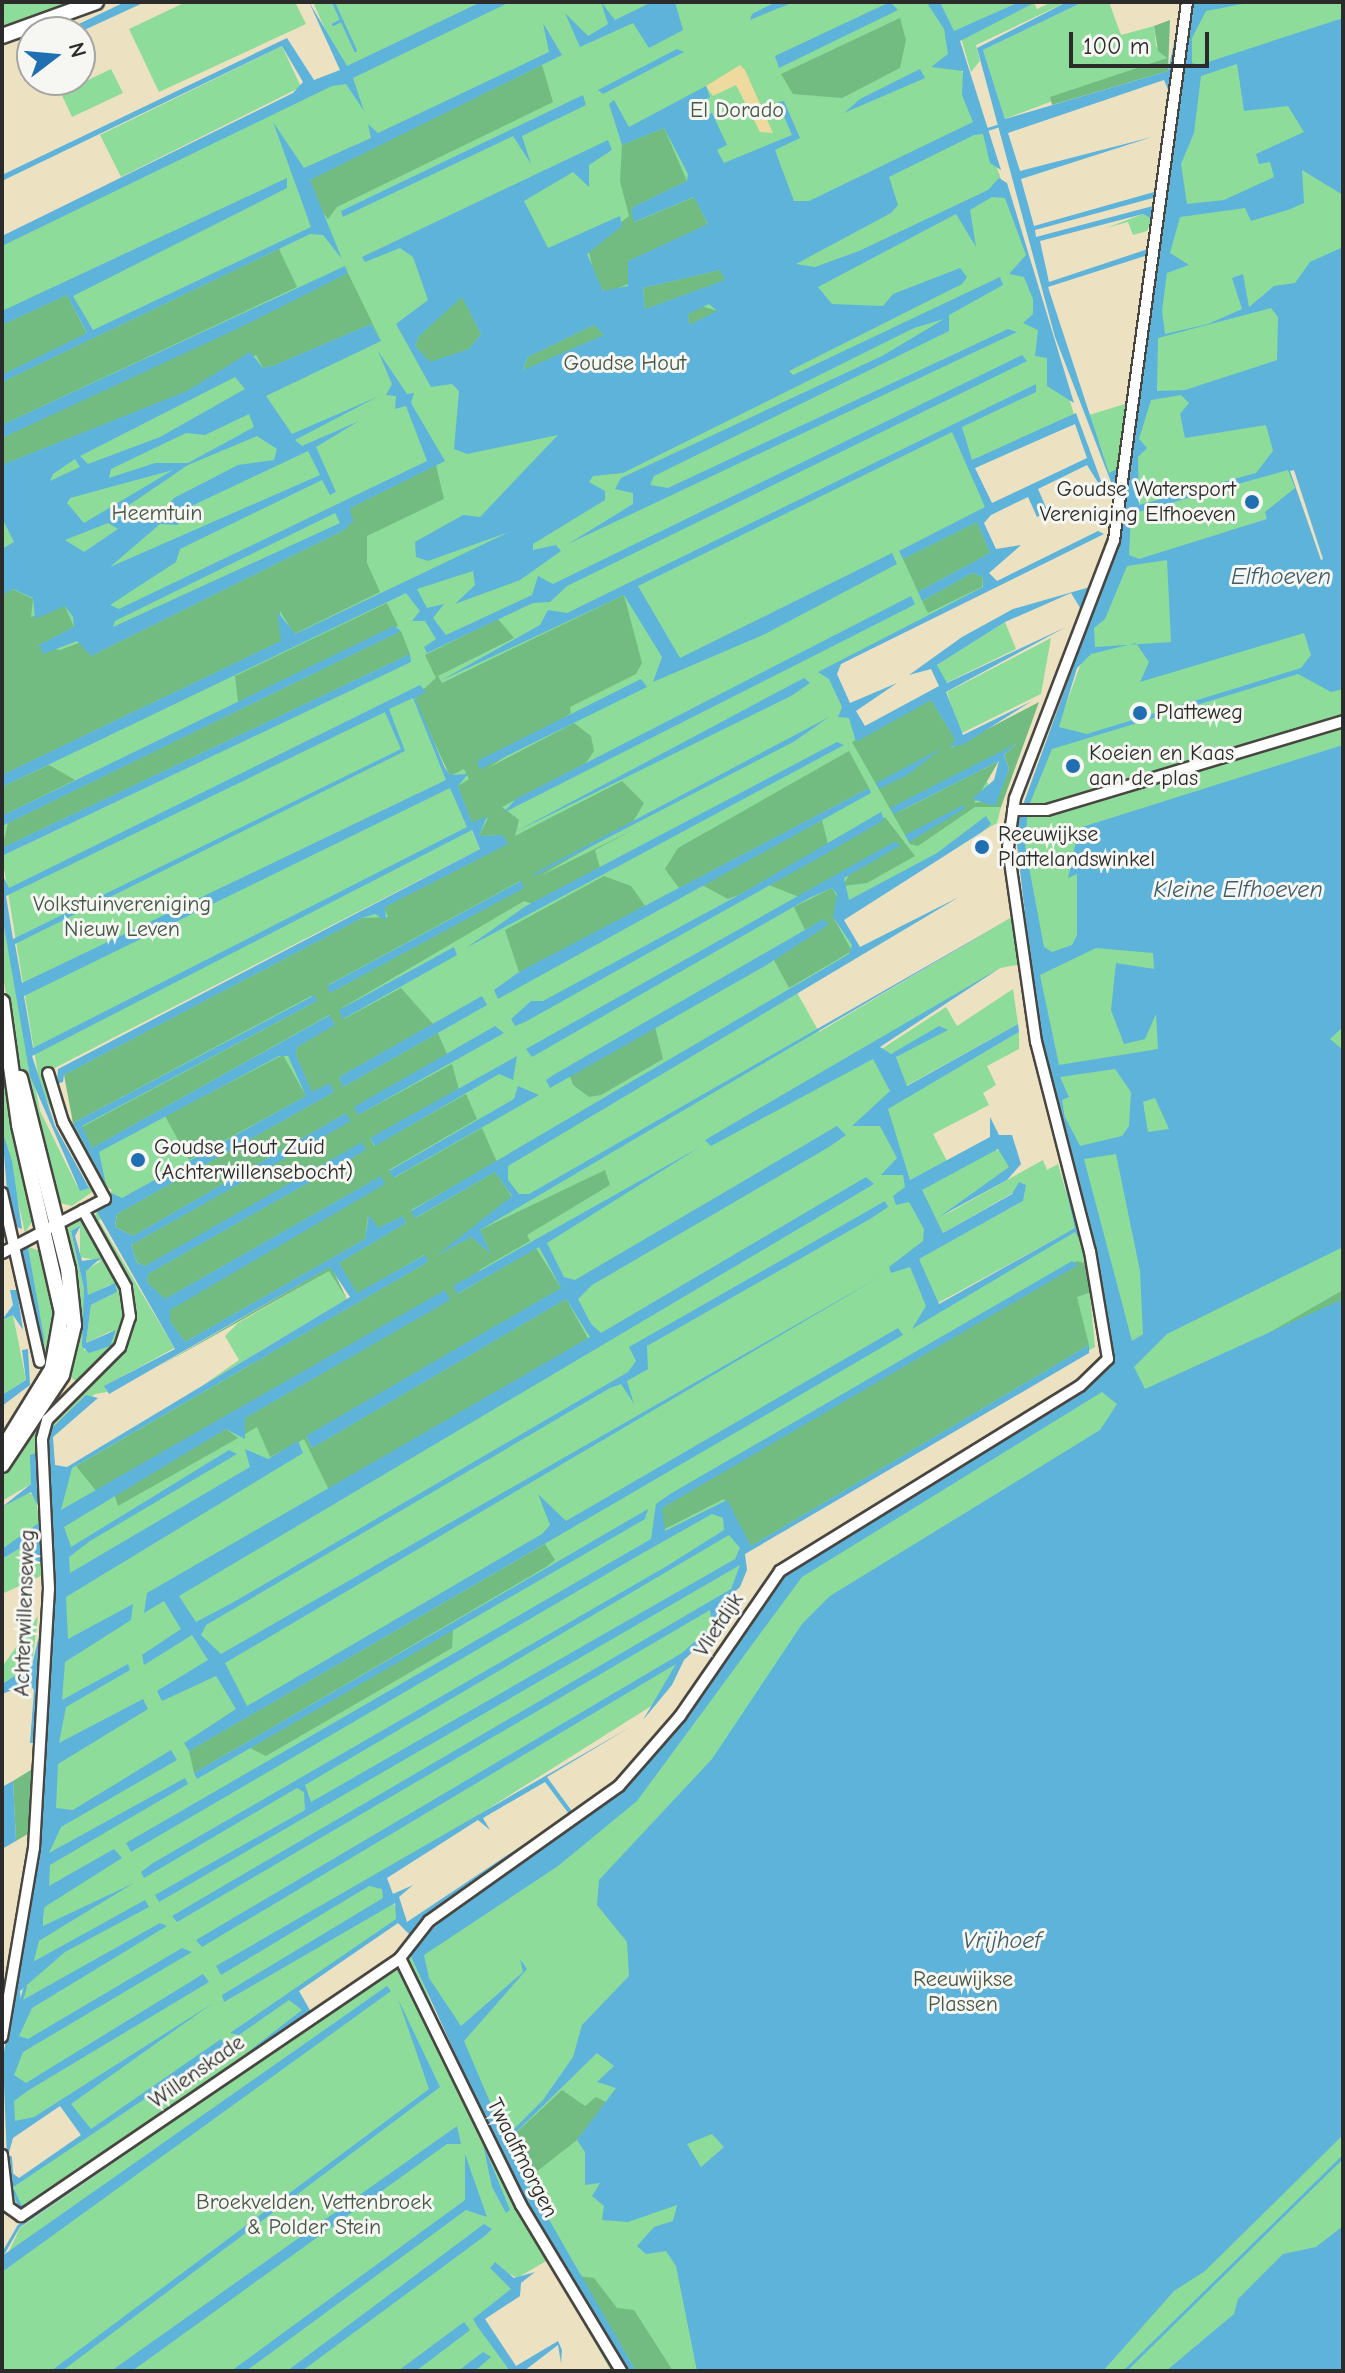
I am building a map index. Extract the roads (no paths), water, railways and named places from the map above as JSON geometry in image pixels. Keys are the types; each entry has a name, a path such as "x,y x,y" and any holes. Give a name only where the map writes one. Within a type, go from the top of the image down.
{"main road":[{"path":"69,16 95,3"},
{"path":"2,36 95,3"},
{"path":"2,1002 19,1125 73,1297 72,1341 62,1375 2,1465"},
{"path":"2,1450 58,1354 61,1293 51,1228"}],"street":[{"path":"1021,811 1114,540 1187,2"},
{"path":"1021,811 1343,721"},
{"name":"Vlietdijk","path":"400,1958 429,1921 619,1786 680,1716 780,1571 1080,1386 1108,1359 1090,1252 1036,1042 1008,847 1021,811"},
{"path":"2,1253 105,1199 63,1122 48,1073"},
{"path":"2,1193 40,1362"},
{"name":"Achterwillenseweg","path":"2,2037 34,1848 49,1589 42,1439 47,1420 120,1347 131,1302 83,1210"},
{"name":"Willenskade","path":"2,2155 15,2216 400,1958"},
{"name":"Twaalfmorgen","path":"400,1958 521,2205 621,2371"}],"water":[{"path":"125,2 145,2 96,25 96,16"},
{"path":"309,2 347,66 481,2 510,2 353,78 364,111 346,84 332,86 2,246 2,236 293,93 303,82 282,46 2,181 2,175 287,38 314,80 340,70"},
{"path":"601,2 615,20 652,2 675,2 683,30 649,48 633,23 580,47 565,13 588,36 608,24"},
{"path":"776,2 794,2 750,20 752,14"},
{"path":"890,2 898,10 779,68 775,56"},
{"path":"903,2 940,2 954,31 1019,2 1036,2 960,41 1001,170 990,163 983,134 974,135 889,177 898,205 891,213 796,264 815,267 859,251 988,190 999,178 1007,183 1074,403 1047,386 1047,358 1035,356 1038,330 1023,323 1033,314 1033,299 1024,277 1009,274 1026,255 1005,198 992,197 970,210 976,247 956,214 818,287 832,304 883,306 893,294 960,268 967,277 962,284 789,371 793,375 1000,277 1003,285 949,315 949,331 654,476 650,485 668,488 1008,329 1017,332 568,544 633,504 633,493 615,489 621,478 882,356 944,319 914,328 623,473 593,476 589,482 605,491 605,500 533,544 533,550 556,545 561,551 520,580 455,604 475,585 473,571 417,589 427,608 444,604 433,618 446,635 532,595 538,576 553,584 1022,355 1027,361 567,586 550,602 533,603 427,653 424,647 436,639 425,621 412,621 420,611 406,593 2,787 2,775 281,641 277,611 295,634 509,532 428,561 416,557 415,542 463,515 480,517 558,435 467,454 454,449 459,391 452,384 431,387 396,324 428,300 413,257 400,248 365,262 362,257 608,140 612,150 589,165 589,187 573,172 524,201 548,248 620,216 622,226 587,254 603,291 628,286 628,261 708,224 694,197 634,222 631,208 687,181 688,174 664,128 622,145 609,104 614,100 629,127 706,86 710,97 695,105 701,118 712,113 727,145 717,150 724,163 792,135 778,102 784,101 800,138 775,150 794,201 809,201 973,122 962,95 963,71 931,67 948,54 944,29 927,3","holes":["720,270 725,280 645,309 643,288","462,297 481,334 469,349 430,362 415,346 419,336","709,304 717,311 689,325 688,314","594,325 604,335 523,370 528,357"]},
{"path":"1067,2 1083,2 983,50 1005,119 1168,71 1183,2 1171,97 1164,80 1008,133 1020,171 1152,137 1021,179 1034,226 1154,192 1168,108 1148,255 1048,287 1109,473 1117,469 1143,300 1145,305 1116,495 1055,337 977,48","holes":["1153,198 1153,206 1036,237 1035,230","1143,214 1152,219 1148,249 1049,282 1040,241"]},
{"name":"Vrijhoef","path":"1194,2 1253,2 1206,11 1192,38 1192,63 1199,65 1343,18 1343,195 1302,170 1304,203 1288,210 1251,221 1245,208 1180,217 1170,253 1189,265 1167,273 1162,311 1165,334 1208,324 1242,309 1232,278 1243,274 1249,307 1274,286 1295,283 1310,262 1343,247 1343,689 1331,692 1298,674 1052,749 1028,808 1025,846 1044,947 1052,952 1072,945 1077,935 1077,874 1068,878 1079,828 1343,745 1343,1027 1330,1039 1343,1050 1343,1247 1167,1334 1134,1367 1145,1389 1343,1299 1343,2135 1205,2271 1174,2291 1103,2371 697,2371 676,2266 666,2251 646,2254 637,2246 654,2227 673,2221 677,2205 628,2222 602,2220 604,2206 592,2196 600,2183 585,2185 585,2152 577,2140 616,2088 597,2082 614,2066 597,2053 505,2143 636,2371 625,2371 524,2205 409,1952 458,1904 625,1790 789,1568 1113,1363 1100,1272 1039,1036 1015,827 1119,540","holes":["1237,64 1244,111 1288,106 1304,132 1256,154 1259,164 1270,162 1274,177 1224,200 1187,204 1181,164 1194,133 1201,76","1271,308 1278,317 1277,360 1185,390 1157,391 1158,338","1181,395 1189,403 1180,414 1185,438 1266,425 1273,451 1256,473 1139,505 1138,457 1147,448 1139,439 1151,400","1288,470 1295,488 1265,512 1267,519 1139,559 1129,555 1131,514","1167,560 1171,642 1137,644 1149,662 1140,682 1304,633 1311,655 1301,668 1087,734 1059,727 1077,668 1091,654 1129,645 1095,647 1094,628 1105,619 1127,566","1096,948 1153,953 1154,969 1116,963 1111,1010 1124,1044 1145,1039 1156,1014 1158,1049 1059,1065 1040,975","1115,1069 1131,1092 1129,1126 1122,1136 1080,1146 1065,1117 1062,1100 1069,1097 1060,1077","1155,1098 1169,1129 1148,1132 1143,1102","1116,1154 1140,1271 1143,1334 1132,1341 1084,1159","1102,1392 1117,1404 1100,1430 830,1596 802,1624 712,1759 599,1880 597,1905 627,1942 629,1976 582,2025 573,2057 543,2100 512,2131 501,2128 464,2041 527,1969 520,1959 523,1972 461,2026 429,1978 424,1955 558,1866 637,1801 802,1577","712,2134 724,2147 701,2167 687,2144"]},
{"path":"543,23 562,55 310,180 342,259 323,235 310,234 2,382 2,375 87,333 67,295 2,325 2,311 287,178 287,188 73,296 93,330 311,227 273,122 304,168 371,138 368,124 378,133 549,52"},
{"path":"677,49 684,52 603,94 598,90"},
{"path":"920,69 925,78 844,113 860,99"},
{"path":"583,95 586,105 522,136 531,164 513,136 343,217 341,211"},
{"path":"345,266 348,273 239,328 2,438 2,425"},
{"path":"371,324 381,341 266,396 292,434 379,396 295,440 302,446 359,421 316,447 336,492 330,495 322,480 180,549 176,562 110,605 119,609 427,461 406,406 395,409 396,396 386,395 392,384 378,351 407,394 414,393 411,403 445,461 350,508 353,521 344,530 91,656 77,641 43,654 39,645 74,627 73,617 65,606 35,619 33,598 13,589 2,595 2,549 14,542 2,518 2,465 187,391 250,352 263,368","holes":["235,377 245,389 160,437 88,464 80,456","249,414 254,427 188,463 155,463 109,478 111,469 186,433 205,435","257,436 277,449 274,460 238,465 174,498 164,511 110,518 188,465","308,451 320,475 110,567 160,524 178,525 183,510","75,459 80,467 50,481 53,474","173,470 84,523 67,503 70,498","335,513 340,523 113,627 115,621","108,523 118,529 84,552 65,540"]},
{"path":"1036,384 1036,392 962,427 972,460 1076,413 1107,497 1087,465 1038,489 1048,512 1037,517 1028,497 991,515 984,523 996,549 1021,545 989,573 997,581 1098,531 1104,534 841,664 837,674 850,703 897,683 856,711 865,726 939,686 931,669 909,675 962,637 1013,609 1090,587 1082,611 1071,593 1005,622 937,665 947,683 1066,627 946,692 963,735 1032,701 964,744 950,747 955,739 931,700 856,742 849,718 838,717 842,707 829,679 818,672 983,587 983,577 972,573 922,601 918,592 990,553 977,522 903,559 899,551 985,507 952,432 638,586 680,658 892,553 897,564 765,634 653,682 662,657 624,595 440,681 540,625 548,610 567,613","holes":["1075,424 1087,458 992,503 975,468"]},
{"path":"911,596 915,604 908,608 503,813 516,799"},
{"path":"394,626 401,631 2,826 2,816"},
{"path":"410,654 411,662 2,856 2,848"},
{"path":"804,678 810,683 791,696 513,833"},
{"path":"641,679 647,687 480,769 477,761"},
{"path":"420,685 426,692 415,698 445,768 450,775 468,774 458,786 472,823 487,816 479,836 503,835 508,844 385,907 386,921 375,914 362,918 64,1075 63,1082 57,1084 58,1069 480,849 472,830 32,1056 55,1126 89,1188 80,1191 30,1076 2,915 2,874 9,888","holes":["413,698 446,780 22,983 15,944 405,751 389,709","385,712 401,749 13,939 6,896","450,788 467,827 33,1048 24,996"]},
{"path":"829,717 795,741 534,876 535,873"},
{"path":"837,742 844,745 466,948 526,906"},
{"path":"1016,744 1004,755 1009,769 995,806 972,799 994,780 999,761 894,814 890,808"},
{"path":"942,748 909,774 879,789 876,783"},
{"path":"869,788 871,793 498,999 494,990 519,972"},
{"path":"964,805 964,809 909,842 905,835"},
{"path":"881,812 884,820 515,1026 511,1019 531,1001 543,1001 739,895"},
{"path":"986,816 991,824 982,832 844,920 860,947 959,897 508,1166 508,1180 519,1194 529,1194 1004,922 480,1230 491,1254 471,1237 436,1256 512,1196 495,1172 415,1218 411,1211 849,954 852,945 833,917 837,894 832,888 809,898 532,1057 526,1049 894,842 901,845 844,878 849,900 937,853"},
{"path":"521,881 524,888 330,993 327,986"},
{"path":"824,919 828,925 765,966 550,1088 546,1080 555,1074"},
{"path":"454,947 457,955 343,1019 339,1010"},
{"path":"1000,968 880,1047 891,1054 939,1026 948,1030 896,1057 907,1086 1018,1024 1019,1032 888,1109 910,1180 990,1137 990,1117 999,1135 1012,1135 1021,1164 1007,1180 939,1217 1009,1167 998,1149 922,1190 943,1233 1012,1194 1019,1182 1026,1185 1023,1201 919,1259 939,1304 1075,1228 1038,1071 1087,1253 1075,1232 912,1329 926,1306 910,1267 891,1273 889,1267 923,1241 924,1229 909,1202 896,1205 893,1196 905,1187 903,1175 881,1175 897,1158 880,1126 852,1126 890,1091 873,1059 711,1146 705,1140"},
{"path":"315,995 317,1001 82,1126 92,1148 330,1015 335,1025 297,1047 296,1055 312,1092 330,1083 334,1092 117,1214 115,1227 133,1236 346,1113 351,1121 131,1245 137,1263 145,1266 362,1142 366,1150 148,1274 147,1282 165,1299 381,1176 385,1184 170,1310 170,1321 185,1342 365,1239 369,1215 378,1228 403,1216 406,1223 339,1263 357,1293 425,1255 428,1262 72,1468 61,1510 445,1290 450,1300 245,1418 245,1439 226,1429 64,1527 71,1547 229,1450 237,1454 90,1541 69,1557 70,1573 250,1467 245,1449 268,1459 298,1441 303,1453 66,1597 68,1639 133,1604 131,1620 65,1662 62,1700 128,1664 130,1670 66,1707 59,1743 143,1699 148,1709 58,1764 56,1808 73,1810 171,1750 177,1760 61,1827 49,1853 185,1778 188,1784 50,1865 49,1886 114,1849 122,1858 43,1908 43,1926 134,1883 37,1942 31,1963 145,1900 149,1907 65,1952 20,1991 21,2001 160,1923 167,1926 32,2008 19,2036 28,2039 182,1948 192,1952 23,2052 14,2075 26,2083 203,1974 209,1982 29,2090 14,2101 15,2121 34,2117 213,2003 71,2104 91,2129 221,2039 225,2045 9,2190 8,2170 19,2178 81,2135 60,2106 13,2138 7,2160 3,2058 38,1847 50,1671 48,1432 86,1395 98,1398 53,1437 55,1465 67,1467 350,1297 330,1267 109,1394 104,1386 175,1349 97,1212 112,1203 111,1193 122,1198 306,1096 288,1056 279,1056 99,1152 106,1185 73,1123"},
{"path":"482,996 487,1005 343,1087 339,1077"},
{"path":"495,1026 504,1033 358,1115 354,1107"},
{"path":"517,1056 513,1080 499,1074 375,1146 370,1138"},
{"path":"518,1086 539,1095 393,1178 389,1171 514,1099"},
{"path":"837,1126 846,1135 829,1147 592,1285 578,1299 591,1324 601,1333 866,1177 874,1184 179,1596 196,1622 232,1603 628,1372 636,1361 629,1347 885,1201 888,1207 870,1219 647,1346 648,1369 627,1381 634,1404 621,1384 610,1388 206,1625 201,1635 221,1654 881,1276 225,1663 247,1706 542,1534 550,1525 538,1494 566,1521 898,1328 903,1335 189,1751 184,1743 236,1709 216,1676 162,1701 157,1691 208,1660 192,1635 144,1665 142,1655 181,1629 164,1601 144,1613 147,1593 590,1337 566,1299 312,1448 306,1436 561,1288 539,1247 457,1294 453,1286 700,1147 547,1243 564,1277 575,1280"},
{"path":"2,1130 12,1161 22,1229 14,1226 8,1202"},
{"path":"81,1225 75,1236 82,1261 101,1258 86,1271 88,1295 115,1283 117,1292 91,1305 86,1343 116,1330 110,1346 89,1353 82,1346 84,1289 71,1231"},
{"path":"28,1247 44,1338 43,1354 20,1250"},
{"path":"1072,1261 1078,1265 662,1508 665,1531 727,1500 751,1546 1089,1345 1089,1353 745,1554 747,1570 740,1587 720,1604 717,1629 684,1660 672,1685 643,1720 676,1664 202,1947 196,1940 682,1653 712,1626 710,1610 177,1922 172,1916 731,1589 740,1565 159,1902 155,1895 305,1810 304,1792 297,1788 144,1878 141,1872 153,1863 667,1566 724,1530 723,1518 712,1514 641,1554 131,1852 126,1843 651,1539 656,1504","holes":["729,1535 740,1548 735,1559 311,1802 305,1785"]},
{"path":"10,1290 17,1290 23,1330 13,1315 2,1320 13,1305"},
{"path":"28,1349 30,1385 2,1406 2,1395 26,1380 22,1350"},
{"path":"39,1452 42,1514 31,1492 2,1507 31,1484 30,1455"},
{"path":"648,1509 645,1519 197,1779 194,1773"},
{"path":"43,1520 46,1560 36,1563 32,1541 2,1559 2,1549"},
{"path":"44,1614 34,1743 30,1743 34,1690 29,1684 2,1694 2,1684 32,1665"},
{"path":"632,1726 547,1777 574,1814 410,1935 398,1923 299,1991 311,2012 244,2055 302,2010 289,2000 239,2035 230,2033 396,1919 395,1903 224,2002 222,1995 383,1898 382,1889 369,1886 221,1975 216,1966","holes":["545,1782 569,1814 407,1922 399,1897 413,1885 393,1894 387,1878 478,1820 490,1830 483,1818"]},
{"path":"13,1781 16,1841 2,1849 2,1787"},
{"path":"387,1986 391,1991 2,2272 2,2256"},
{"path":"398,1999 440,2087 62,2371 51,2371 429,2089"},
{"path":"457,2126 461,2144 447,2144 132,2371 111,2371"},
{"path":"483,2144 510,2210 506,2213 492,2187"},
{"path":"465,2154 487,2217 466,2210 246,2371 231,2371 465,2200"},
{"path":"484,2224 492,2229 486,2235 302,2371 287,2371"},
{"path":"1343,2226 1343,2371 1166,2371 1234,2314 1238,2299 1283,2254 1316,2247"},
{"path":"495,2262 514,2278 535,2272 521,2283 520,2296 485,2319 516,2366 558,2341 562,2350 561,2363 558,2345 524,2371 510,2371 477,2326 473,2319 511,2289 490,2268"},
{"path":"464,2322 470,2330 416,2371 398,2371"},
{"path":"483,2352 491,2357 477,2369 458,2371"}],"waterway":[{"path":"333,2 355,50"},
{"path":"333,24 341,20"},
{"path":"984,130 999,125"},
{"path":"39,1929 43,1905"},
{"path":"31,1964 37,1940"},
{"path":"20,2003 25,1987"},
{"path":"2,2254 18,2226 190,2107"},
{"path":"1124,2371 1343,2156"},
{"path":"10,2157 11,2173"},
{"path":"12,2189 20,2206 32,2204"}],"place":[{"name":"Goudse Watersport Vereniging Elfhoeven","path":"1252,502"},
{"name":"Platteweg","path":"1140,713"},
{"name":"Koeien en Kaas aan de plas","path":"1073,766"},
{"name":"Reeuwijkse Plattelandswinkel","path":"982,847"},
{"name":"Goudse Hout Zuid (Achterwillensebocht)","path":"138,1160"}],"park label":[{"name":"El Dorado","path":"737,111"},
{"name":"Goudse Hout","path":"625,364"},
{"name":"Heemtuin","path":"157,514"},
{"name":"Volkstuinvereniging Nieuw Leven","path":"122,916"},
{"name":"Reeuwijkse Plassen","path":"963,1992"},
{"name":"Broekvelden, Vettenbroek & Polder Stein","path":"314,2214"}],"water label":[{"name":"Elfhoeven","path":"1281,577"},
{"name":"Kleine Elfhoeven","path":"1238,890"}]}
